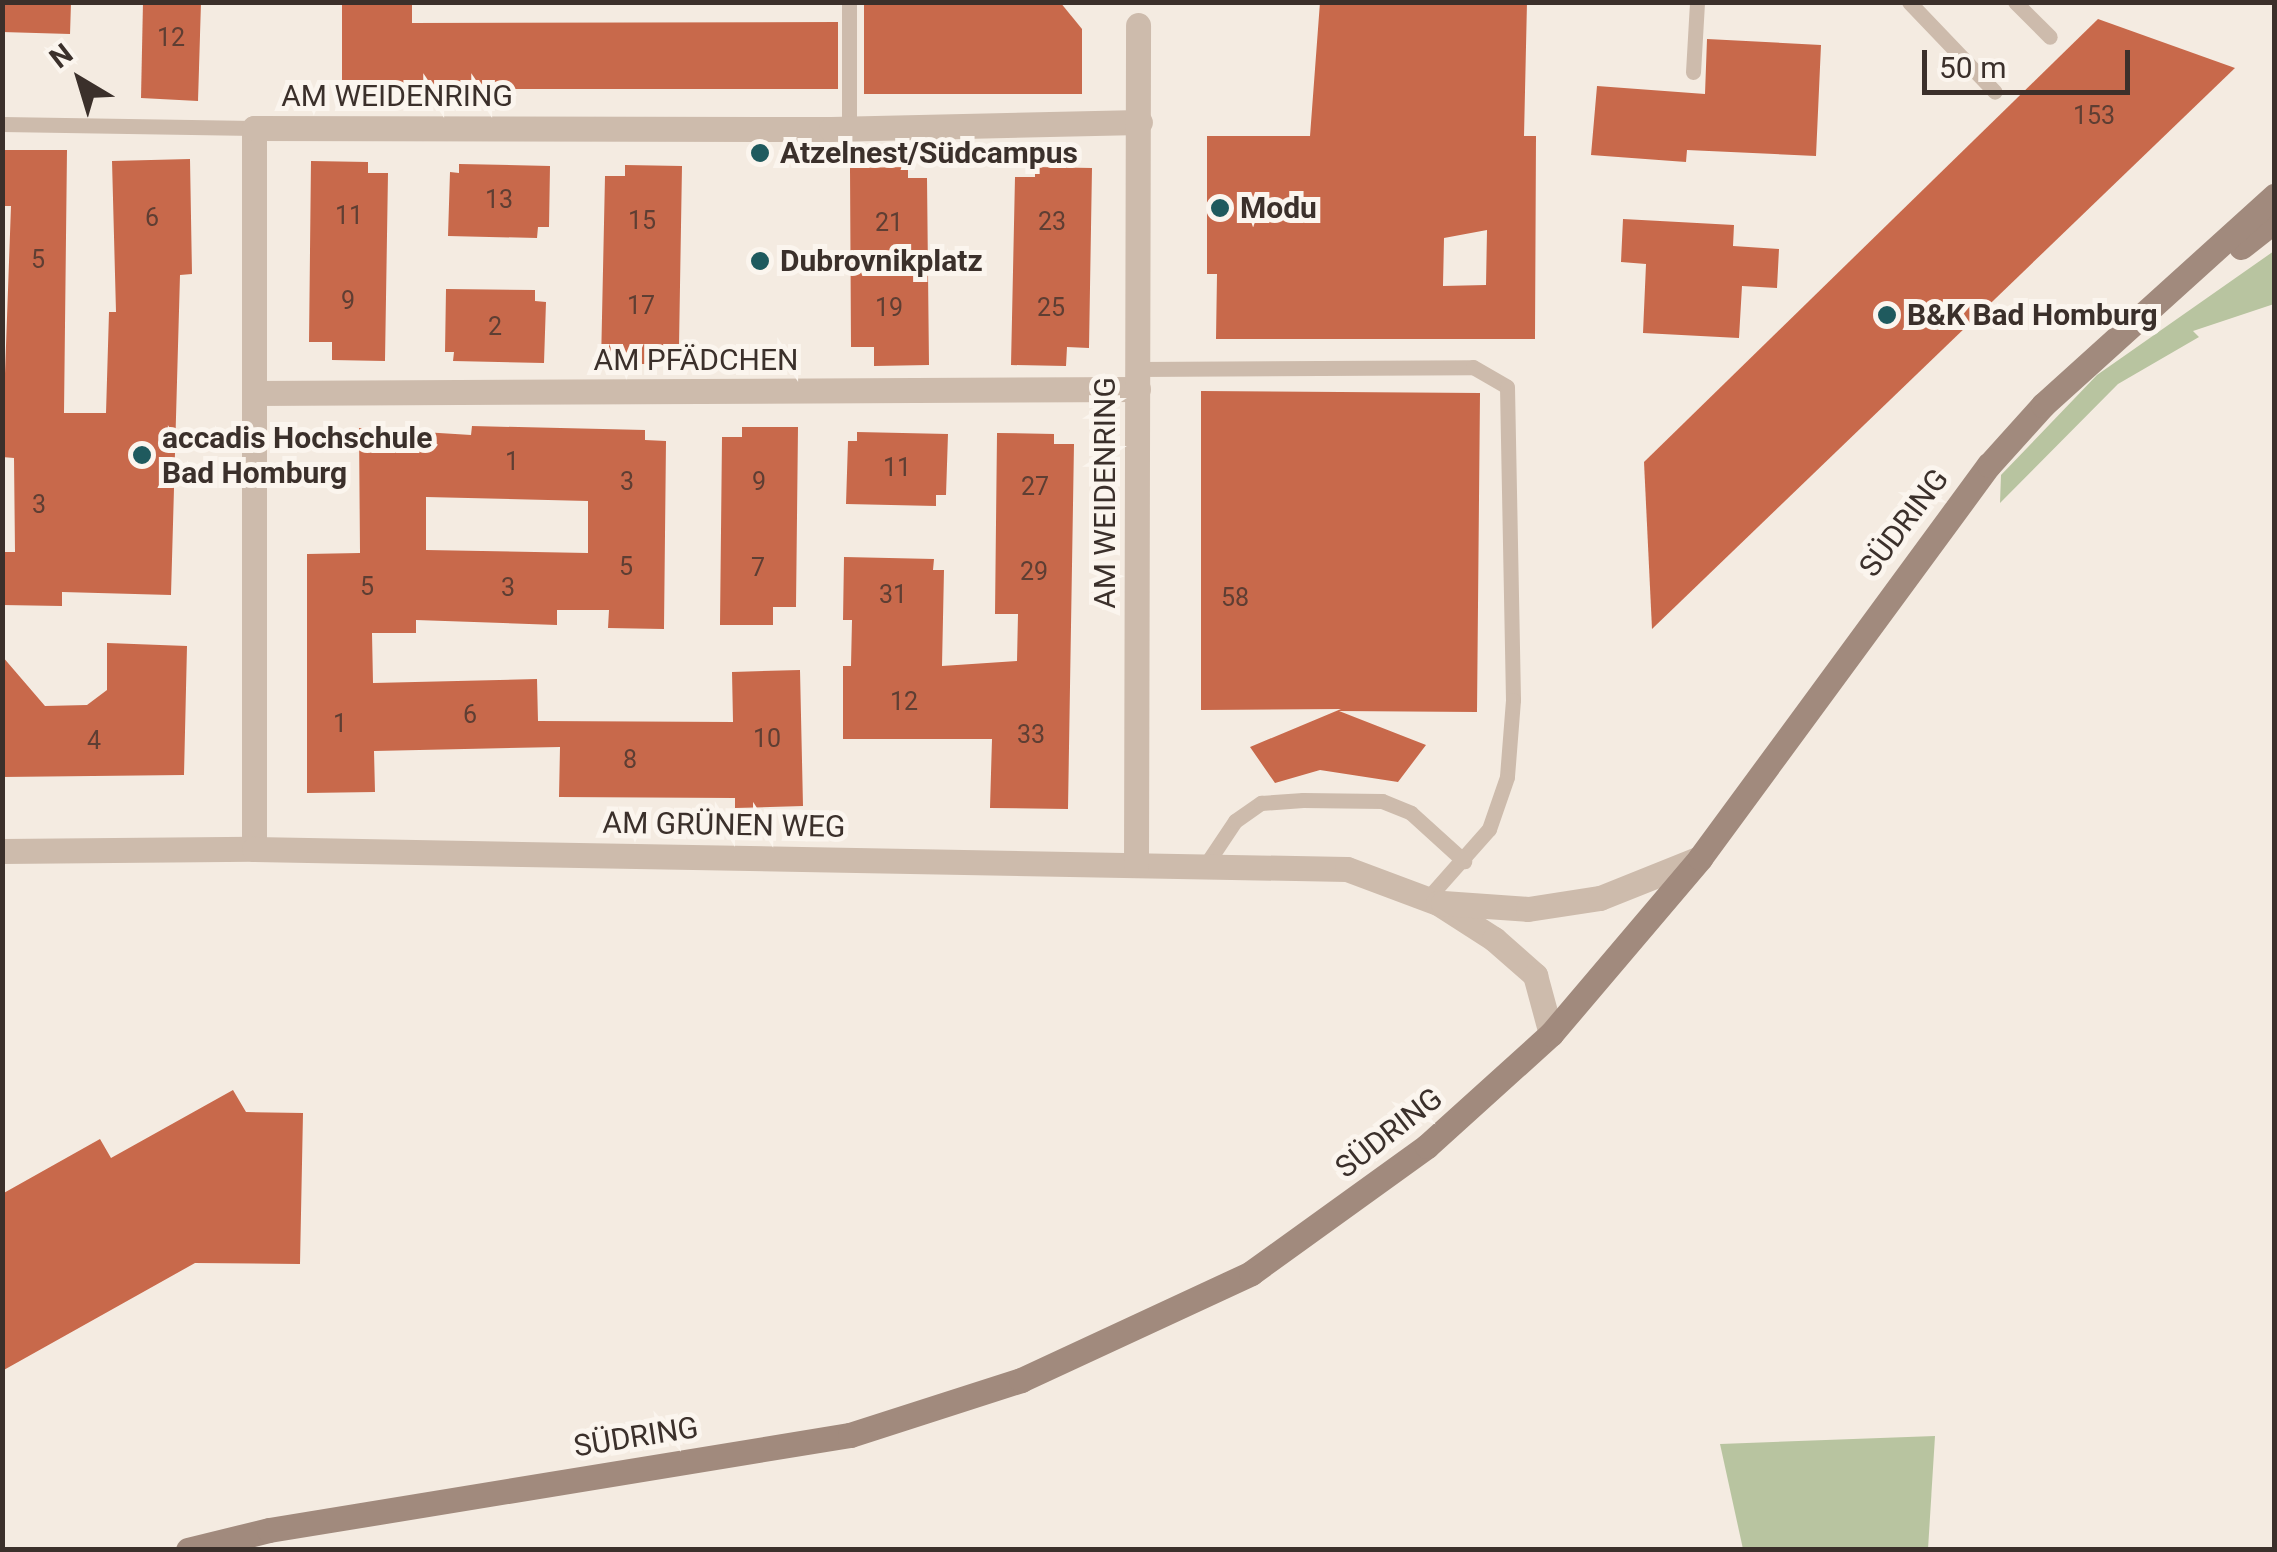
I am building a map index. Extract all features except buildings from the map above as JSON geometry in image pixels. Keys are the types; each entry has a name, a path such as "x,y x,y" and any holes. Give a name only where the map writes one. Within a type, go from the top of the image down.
{"main road":[{"name":"SÜDRING","path":"188,1550 269,1530 850,1436 1021,1380 1250,1273 1428,1146 1551,1034 1700,858 1990,465 2043,406 2274,196"},
{"path":"2185,280 2274,221"}],"street":[{"name":"AM WEIDENRING","path":"1136,865 1138,24"},
{"name":"AM WEIDENRING","path":"254,850 254,128 849,129 1140,122"},
{"name":"AM PFÄDCHEN","path":"254,393 1138,379"},
{"name":"AM GRÜNEN WEG","path":"2,851 254,850 1347,868 1432,901 1535,974 1551,1034"},
{"name":"AM GRÜNEN WEG","path":"1432,901 1528,909 1600,898 1700,858"}],"lane":[{"path":"849,2 849,129"},
{"path":"1693,72 1697,2"},
{"path":"1909,2 1994,92"},
{"path":"2016,2 2050,38"},
{"path":"2,124 254,128"},
{"path":"1138,379 1474,367 1507,387 1514,700 1507,777 1489,829 1432,901"},
{"path":"1205,866 1235,821 1261,803 1303,800 1382,801 1411,813 1464,861"}],"green space":[{"path":"2274,251 2274,304 2193,331 2199,337 2118,384 2000,503 2001,475 2097,375"},
{"path":"1935,1436 1928,1549 1743,1549 1720,1444"}],"place":[{"name":"Atzelnest/Südcampus","path":"760,153"},
{"name":"Modu","path":"1220,208"},
{"name":"Dubrovnikplatz","path":"760,261"},
{"name":"B&K Bad Homburg","path":"1887,315"},
{"name":"accadis Hochschule Bad Homburg","path":"142,455"}]}
